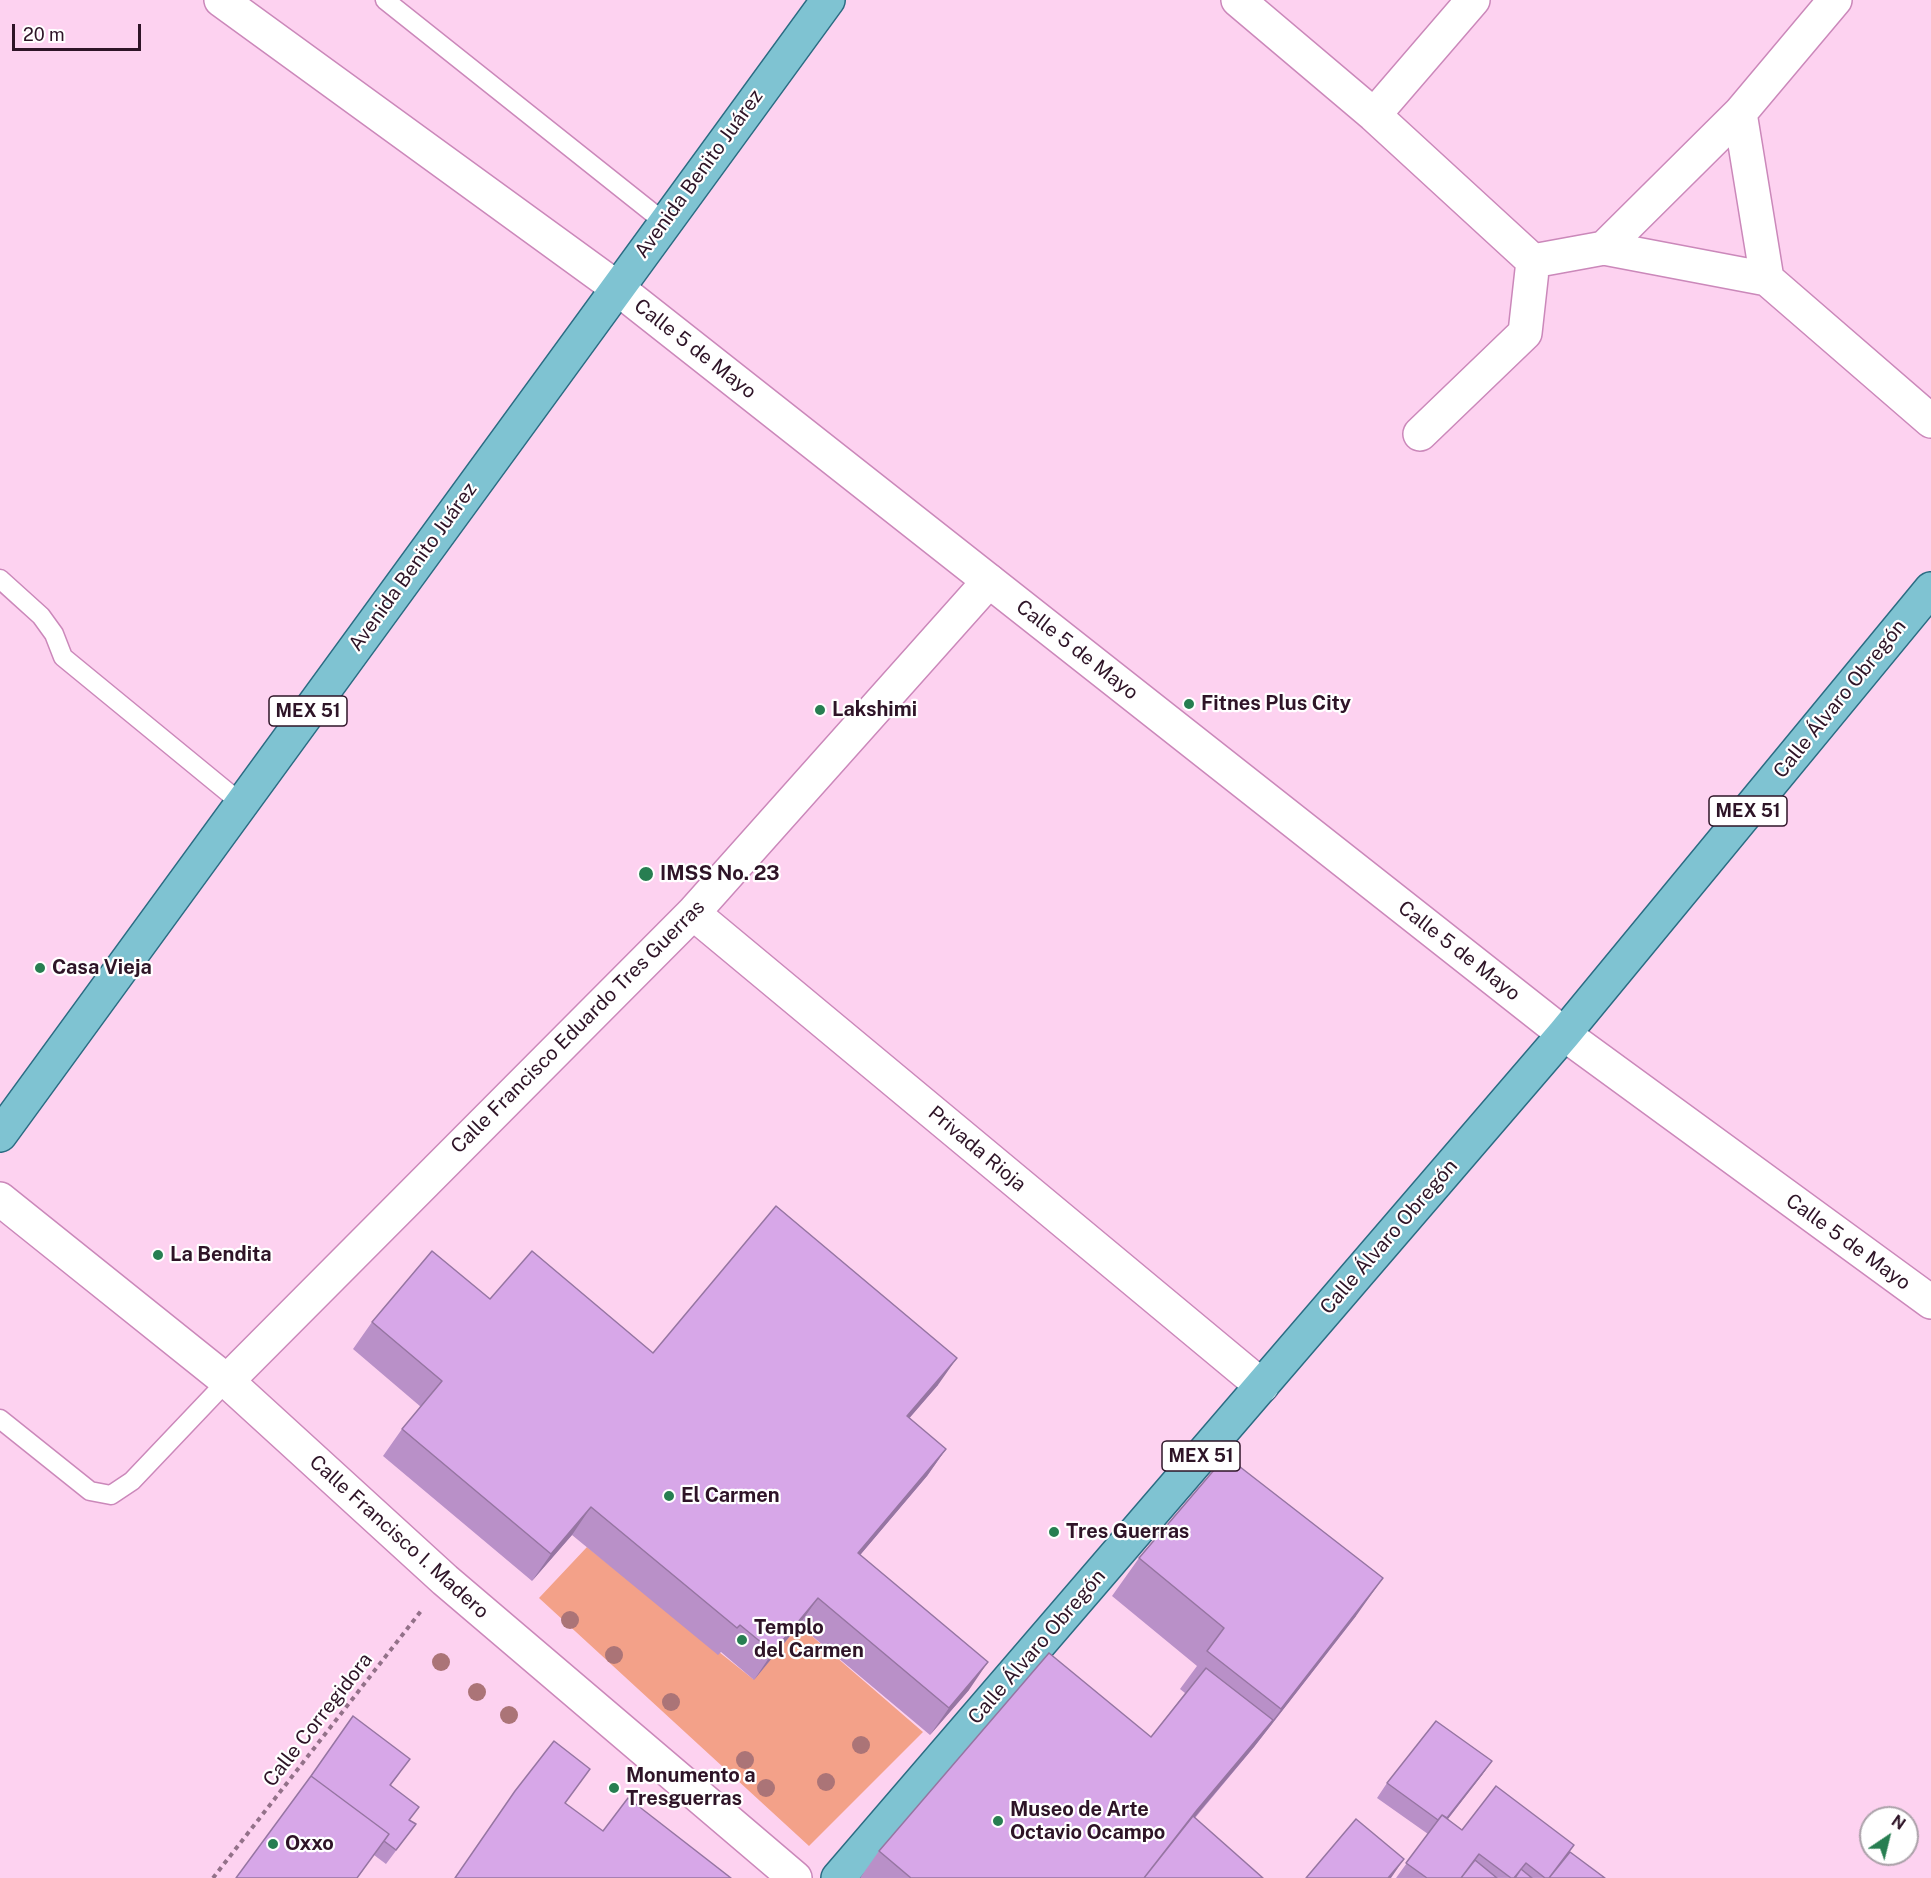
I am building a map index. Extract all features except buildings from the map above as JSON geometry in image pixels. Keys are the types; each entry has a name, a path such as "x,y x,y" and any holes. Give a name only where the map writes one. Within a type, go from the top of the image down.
{"main road":[{"name":"Avenida Benito Juárez","path":"0,1135 616,287 828,0"},
{"name":"Calle Álvaro Obregón","path":"838,1878 1564,1034 1931,589"}],"street":[{"name":"Calle 5 de Mayo","path":"221,0 616,287 1564,1034 1931,1302"},
{"path":"1238,0 1374,115 1533,261"},
{"path":"1374,115 1473,0"},
{"path":"1604,249 1740,113 1835,0"},
{"path":"1740,113 1767,279"},
{"path":"1533,261 1604,249 1767,279 1931,421"},
{"path":"1420,434 1525,333 1533,261"},
{"name":"Calle Francisco Eduardo Tres Guerras","path":"228,1381 693,913 989,581"},
{"name":"Privada Rioja","path":"693,913 1262,1386"},
{"name":"Calle Francisco I. Madero","path":"0,1199 228,1381 445,1580 795,1878"}],"lane":[{"path":"385,0 664,222"},
{"path":"0,579 41,616 54,634 63,657 241,803"},
{"path":"0,1419 90,1491 111,1495 132,1481 228,1381"}],"path":[{"name":"Calle Corregidora","path":"213,1878 445,1580"}],"shaded area":[{"path":"587,1547 753,1679 799,1625 923,1732 809,1846 539,1598"}],"place":[{"name":"Fitnes Plus City","path":"1189,704"},
{"name":"Lakshimi","path":"820,710"},
{"name":"IMSS No. 23","path":"646,874"},
{"name":"Casa Vieja","path":"40,968"},
{"name":"La Bendita","path":"158,1255"},
{"name":"El Carmen","path":"669,1496"},
{"name":"Tres Guerras","path":"1054,1532"},
{"name":"Templo del Carmen","path":"742,1640"},
{"name":"Monumento a Tresguerras","path":"614,1788"},
{"name":"Museo de Arte Octavio Ocampo","path":"998,1821"},
{"name":"Oxxo","path":"273,1844"}]}
